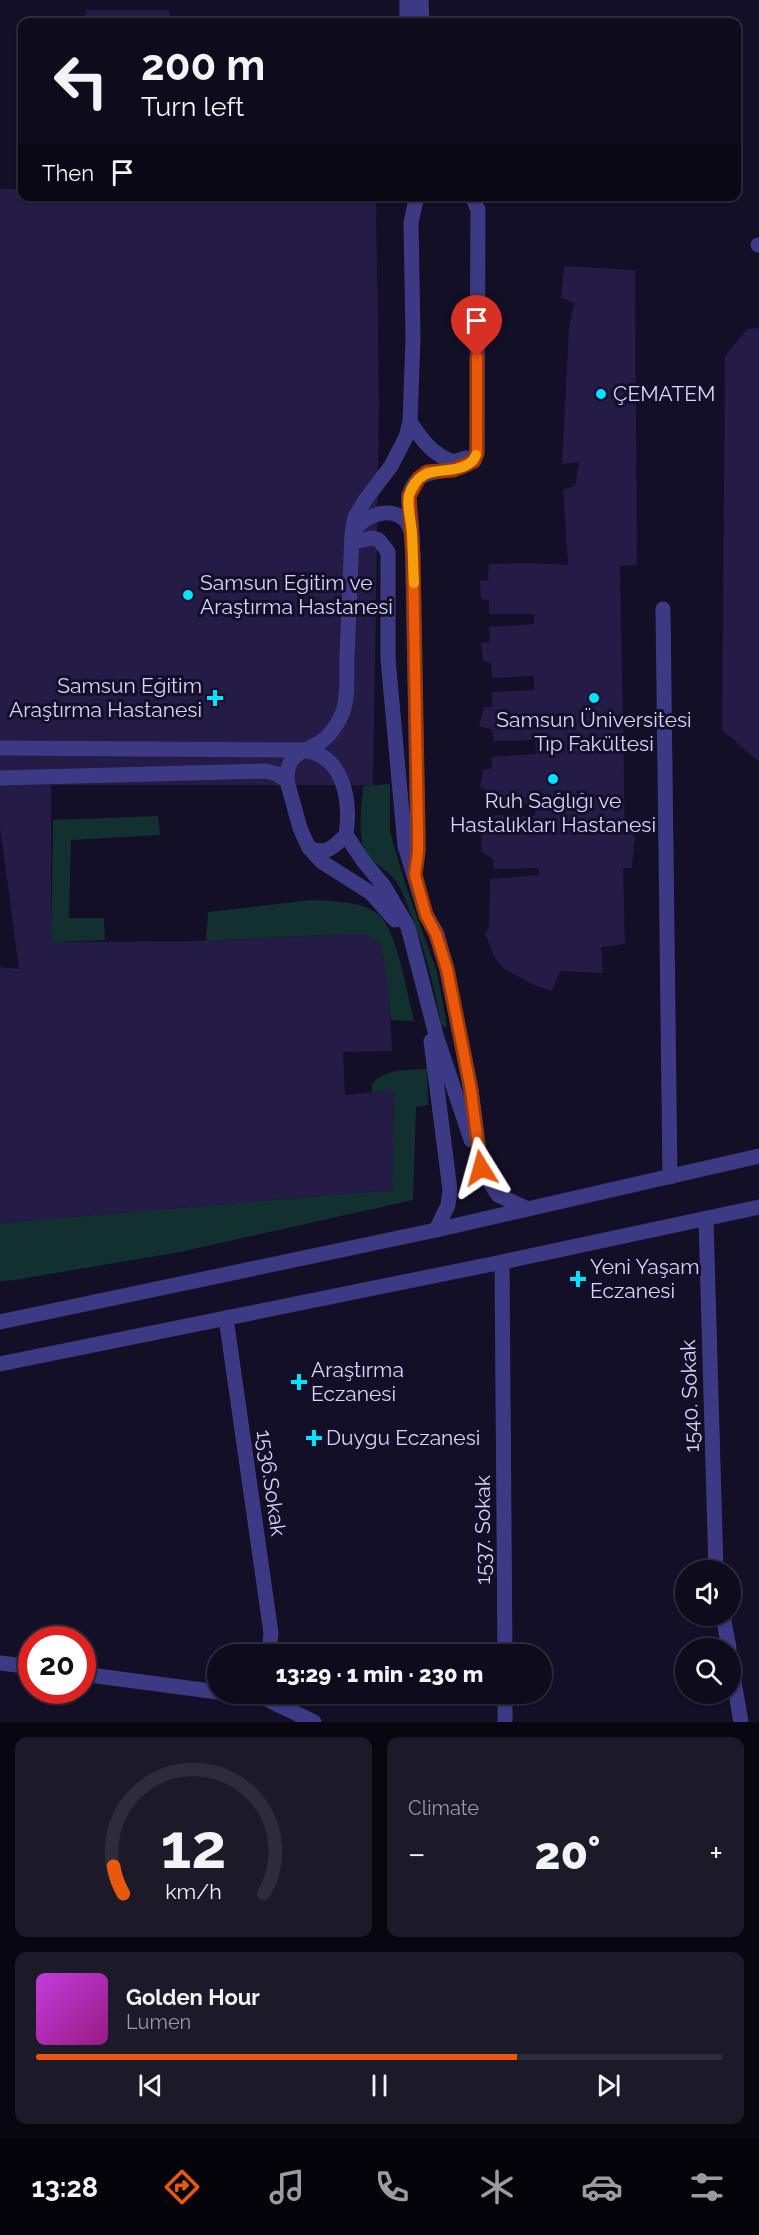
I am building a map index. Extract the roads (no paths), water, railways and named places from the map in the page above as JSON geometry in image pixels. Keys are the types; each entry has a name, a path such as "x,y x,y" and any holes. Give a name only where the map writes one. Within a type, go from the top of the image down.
{"street":[{"path":"407,0 407,18"},
{"path":"421,0 422,18"},
{"path":"409,201 413,339 410,422 406,438 391,466 355,517 352,534 343,712 335,727 321,742 302,750 294,757 287,767 286,781 300,828 309,848 322,862 371,893 397,922 406,943 431,1040 450,1190 448,1205 436,1230"},
{"path":"411,222 416,201"},
{"path":"415,875 418,851 412,533 409,496 419,478 427,472 453,470 467,466 474,461 477,453 478,210 474,201"},
{"path":"410,422 427,446 440,457 453,462 466,459 477,444"},
{"path":"352,534 364,520 377,514 393,513 405,520 412,533"},
{"path":"352,534 358,541 372,538 379,540 388,552 388,659 405,846 426,915 436,934 447,969 471,1090 481,1168"},
{"path":"663,609 670,1177"},
{"path":"0,748 313,751 323,756 342,778 349,816 346,835 331,849 320,852 309,848"},
{"path":"0,778 235,770 266,771 277,774 286,781"},
{"path":"346,835 384,886 408,927 436,1035 481,1168 498,1195 528,1209"},
{"path":"436,1035 446,1044 450,1044 457,1026"},
{"path":"0,1322 436,1230 759,1156"},
{"path":"0,1364 706,1220 759,1207"},
{"name":"1540. Sokak","path":"706,1220 716,1560"},
{"name":"1537. Sokak","path":"502,1262 505,1644"},
{"name":"1536.Sokak","path":"226,1318 272,1633 270,1644"},
{"path":"0,1663 18,1665"},
{"path":"96,1676 207,1691"},
{"path":"279,1704 314,1722"},
{"path":"505,1704 505,1722"},
{"path":"738,1704 741,1722"}],"place":[{"name":"ÇEMATEM","path":"601,394"},
{"name":"Samsun Eğitim ve Araştırma Hastanesi","path":"188,595"},
{"name":"Samsun Eğitim Araştırma Hastanesi","path":"215,698"},
{"name":"Samsun Üniversitesi Tıp Fakültesi","path":"594,698"},
{"name":"Ruh Sağlığı ve Hastalıkları Hastanesi","path":"553,779"},
{"name":"Yeni Yaşam Eczanesi","path":"578,1279"},
{"name":"Araştırma Eczanesi","path":"299,1382"},
{"name":"Duygu Eczanesi","path":"314,1438"}]}
